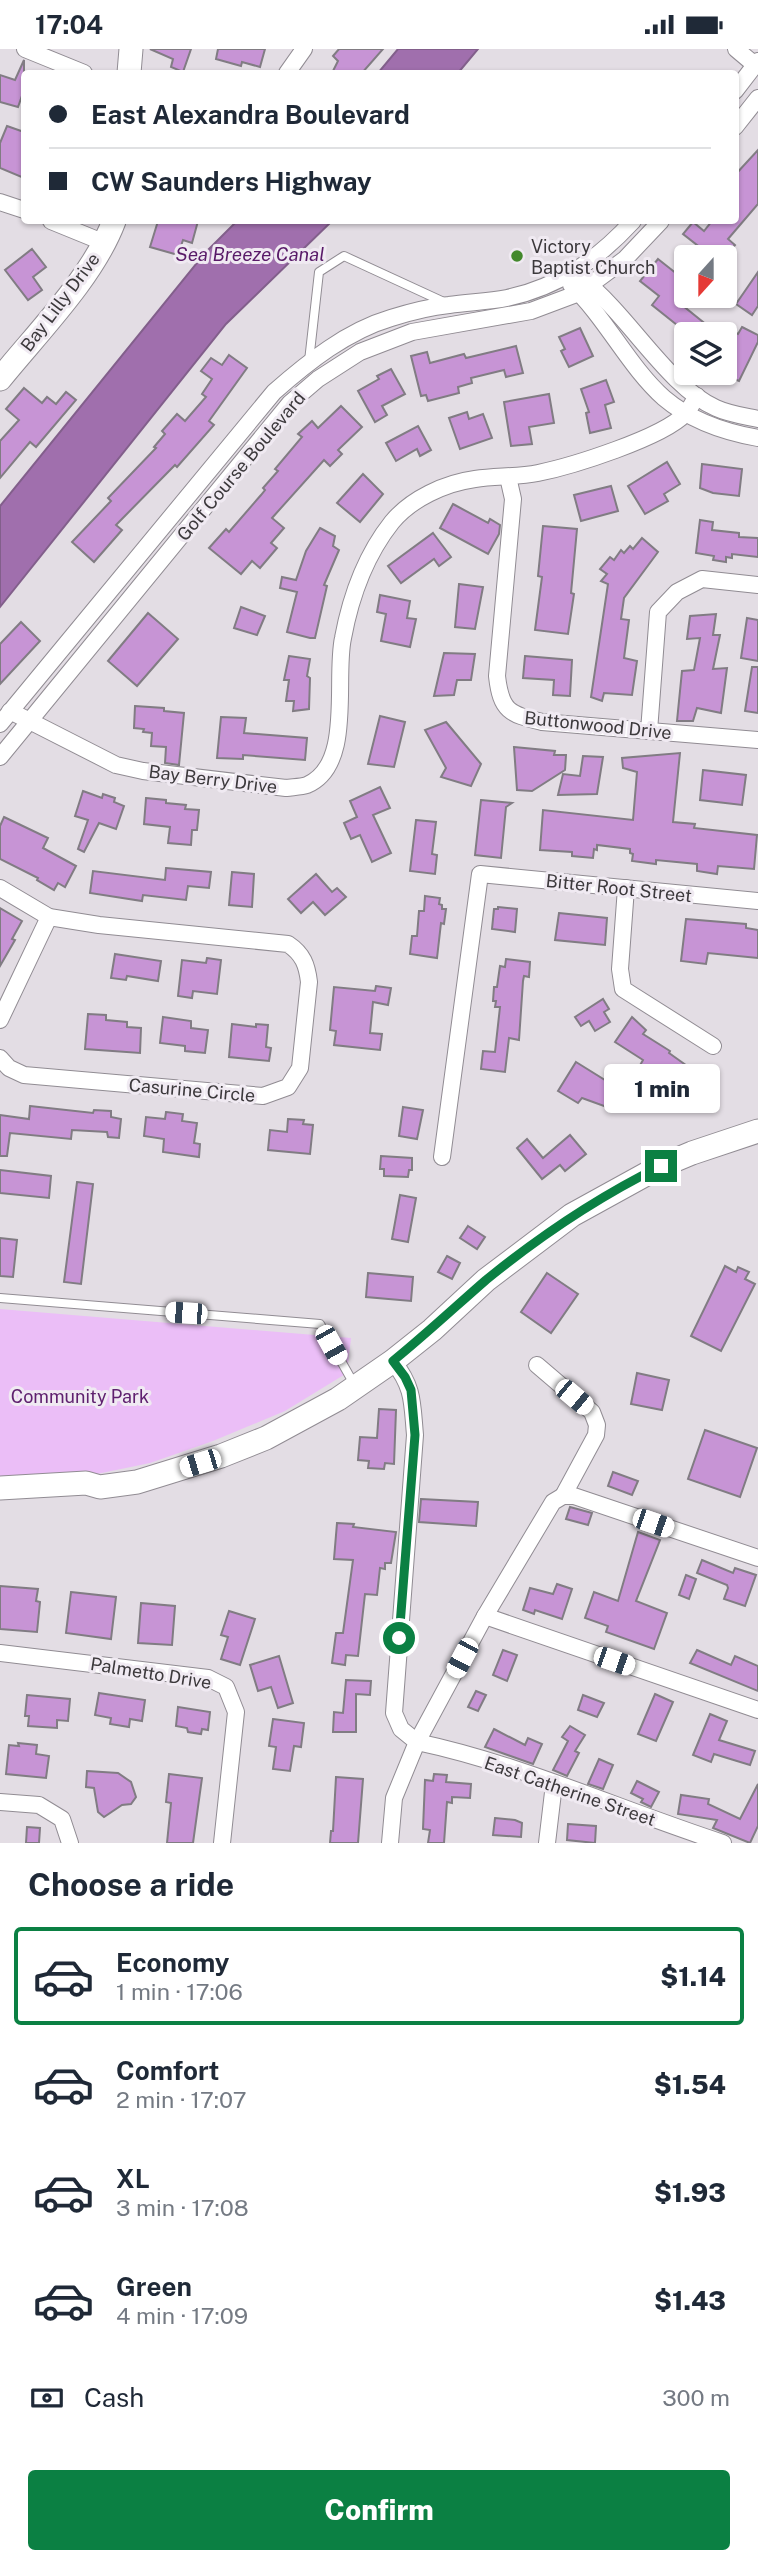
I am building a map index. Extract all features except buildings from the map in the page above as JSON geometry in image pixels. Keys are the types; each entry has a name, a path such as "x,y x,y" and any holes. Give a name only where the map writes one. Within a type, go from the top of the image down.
{"main road":[{"path":"129,70 131,49"},
{"name":"Bay Lilly Drive","path":"0,379 83,277 113,224"},
{"path":"0,1488 86,1483 100,1487 137,1482 221,1456 267,1438 338,1399 393,1361 432,1330 486,1280 572,1215 661,1166 758,1131"},
{"path":"0,1503 88,1496 100,1487"}],"street":[{"path":"25,49 77,70"},
{"path":"290,70 302,49"},
{"path":"736,49 757,63 739,86"},
{"path":"739,122 758,98"},
{"path":"0,202 21,209"},
{"path":"58,224 104,243"},
{"name":"Golf Course Boulevard","path":"5,718 274,392 309,362 349,336 389,319 449,305 521,294 568,275 602,253 630,224"},
{"name":"Golf Course Boulevard","path":"0,757 290,403 318,379 360,352 412,332 531,311 585,289 625,259 658,224"},
{"path":"568,275 620,313 678,380 697,396 714,407 735,415 758,419"},
{"path":"585,289 663,397 685,414 710,426 758,438"},
{"path":"274,392 290,403"},
{"name":"Bay Berry Drive","path":"5,718 28,722 116,765 286,788 306,786 325,772 336,746 342,641 362,569 374,545 402,511 428,493 473,479 540,472 612,452 667,427 685,414 697,396"},
{"name":"Buttonwood Drive","path":"508,477 513,499 497,676 499,696 514,715 542,722 758,740"},
{"path":"649,731 658,612 677,592 702,579 758,585"},
{"name":"Bitter Root Street","path":"442,1157 480,874 758,901"},
{"name":"Casurine Circle","path":"0,888 49,917 99,925 288,944 300,953 308,967 309,982 300,1068 288,1087 263,1096 24,1075 9,1067 0,1058"},
{"path":"626,888 620,969 623,989 713,1046"},
{"path":"0,1020 49,917"},
{"path":"393,1361 411,1390 415,1435 394,1713 401,1730 416,1742"},
{"path":"390,1843 394,1798 416,1742 485,1616 553,1502 563,1496 596,1435 597,1425 592,1412 537,1366"},
{"path":"563,1496 575,1496 758,1558"},
{"path":"485,1616 758,1710"},
{"name":"Palmetto Drive","path":"0,1653 208,1678 226,1687 236,1712 222,1843"},
{"name":"East Catherine Street","path":"416,1742 448,1749 554,1784 700,1839 723,1843"},
{"path":"547,1843 554,1784"},
{"path":"0,1802 39,1805 62,1819 70,1843"}],"lane":[{"path":"309,362 318,272 344,256 449,305"},
{"path":"0,1299 320,1324 355,1387"}],"green space":[{"name":"Community Park","path":"0,1309 351,1338 347,1373 285,1411 213,1441 150,1463 92,1475 0,1480"}],"water":[{"path":"398,49 478,49 460,70 380,70"},
{"name":"Sea Breeze Canal","path":"234,224 329,224 226,324 0,607 0,506 205,253"}],"place":[{"name":"Victory Baptist Church","path":"517,256"}],"route":[{"path":"399,1638 415,1435 411,1390 393,1361 432,1330 486,1280 572,1215 661,1166"}]}
